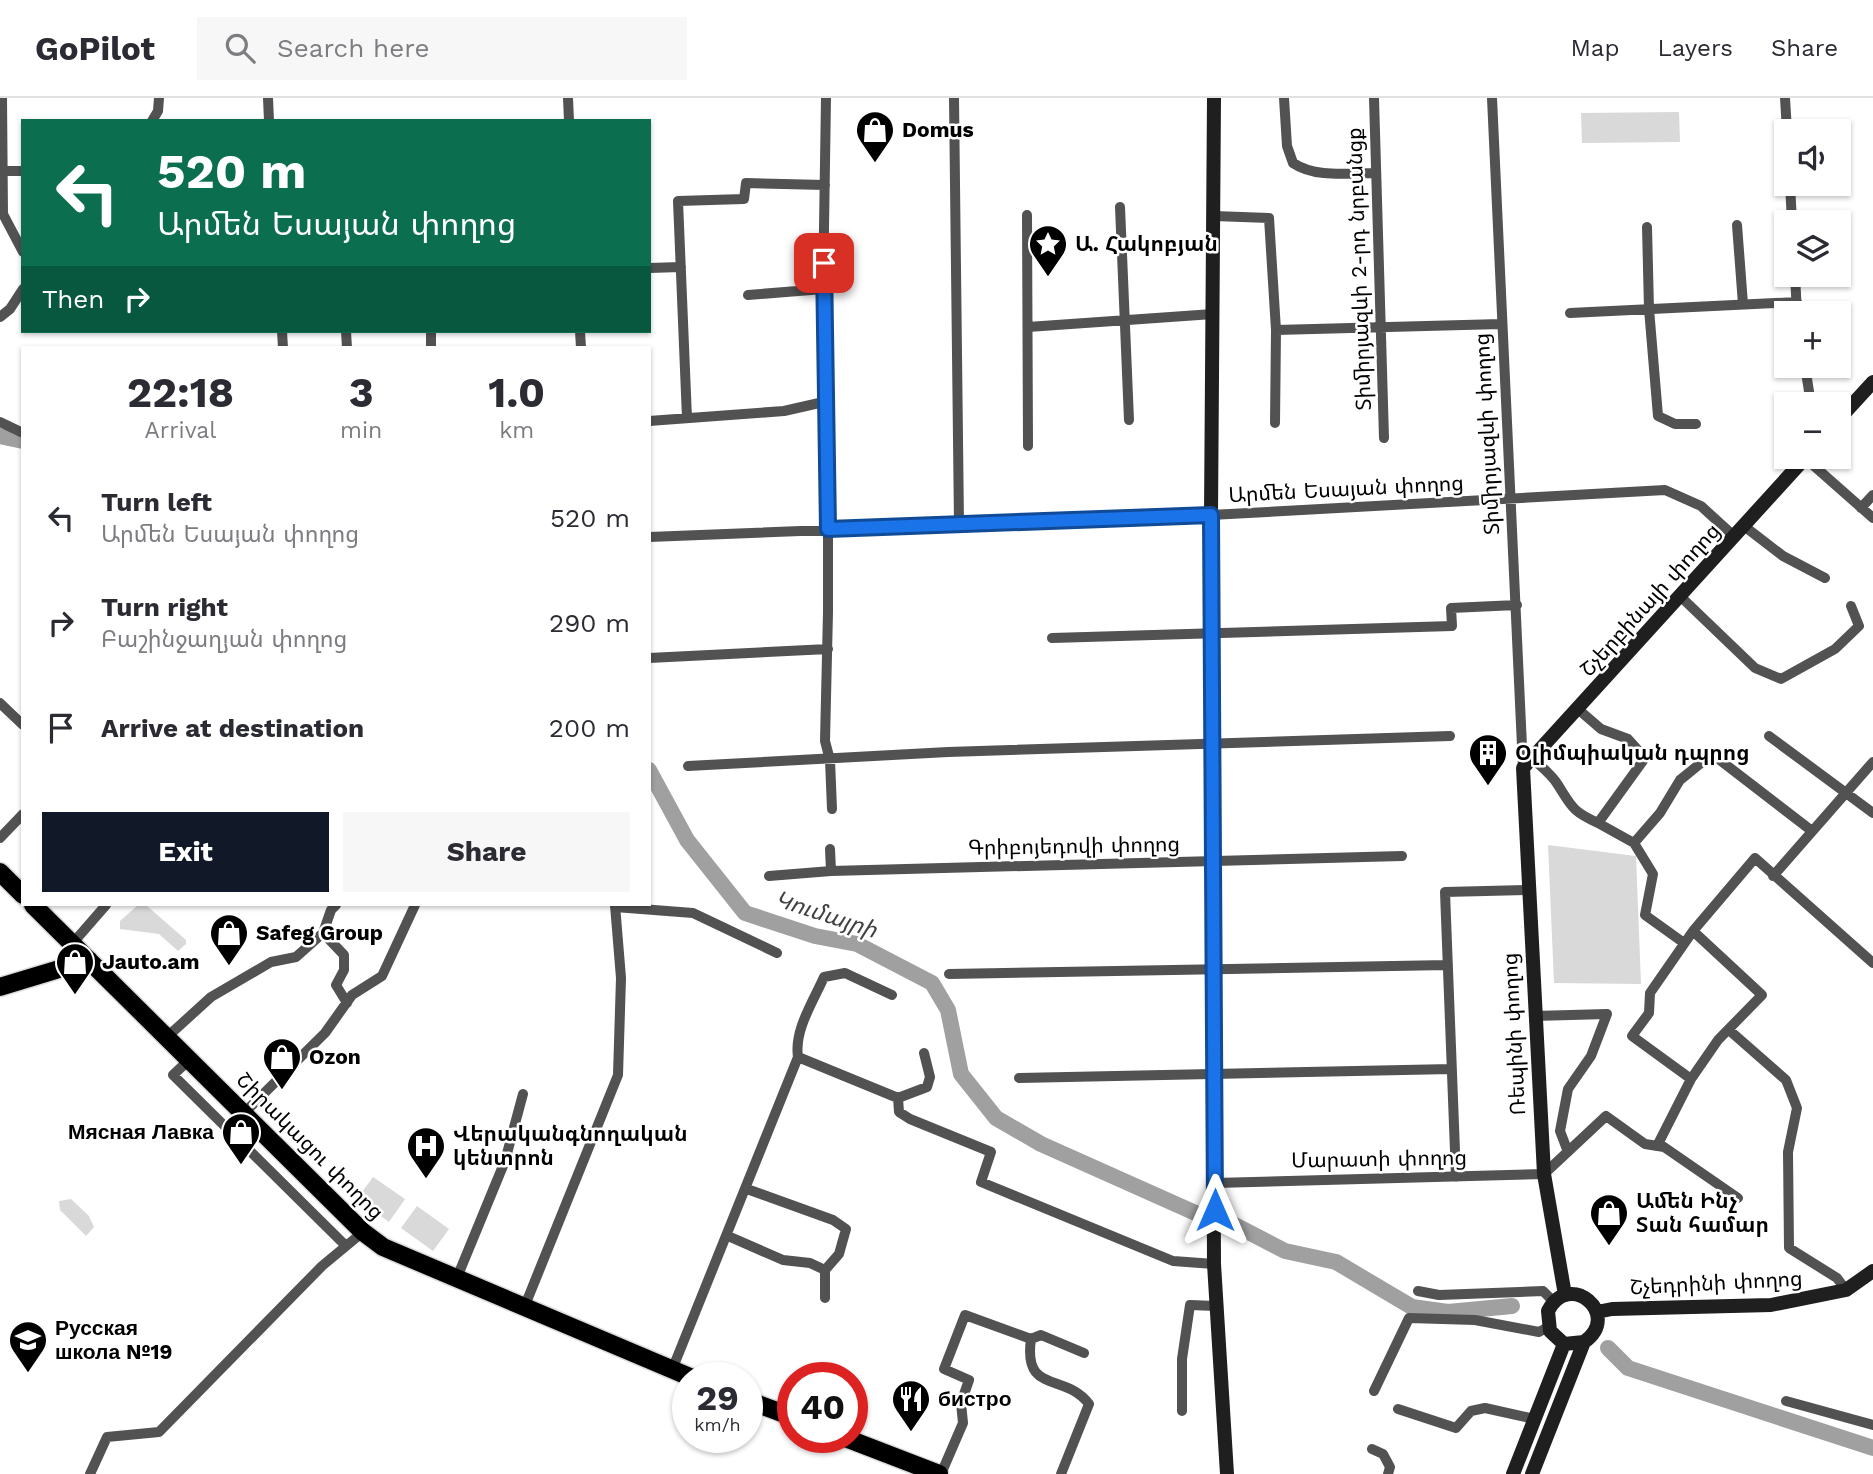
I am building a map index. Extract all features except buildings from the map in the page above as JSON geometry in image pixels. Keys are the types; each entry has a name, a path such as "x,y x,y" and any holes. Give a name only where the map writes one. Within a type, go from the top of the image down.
{"main road":[{"path":"0,872 21,893"},
{"name":"Շիրակացու փողոց","path":"34,906 363,1232 404,1258 672,1370"},
{"path":"0,987 89,960"},
{"path":"868,1447 940,1474"}],"street":[{"path":"2,98 3,214 21,248"},
{"path":"153,119 158,111 159,98"},
{"path":"268,98 269,119"},
{"path":"568,98 569,119"},
{"path":"826,98 823,289 828,401 828,649 825,741 830,760 832,809"},
{"path":"954,98 959,524"},
{"path":"1214,98 1211,515 1215,862 1214,1264 1227,1474"},
{"path":"1284,98 1287,146 1293,163 1306,170 1325,173 1374,173"},
{"name":"Տիմիրյազևի 2-րդ նրբանցք","path":"1374,98 1378,329 1384,438"},
{"name":"Տիմիրյազևի փողոց","path":"1492,98 1511,500 1529,764"},
{"path":"1785,98 1786,119"},
{"path":"1,171 21,171"},
{"path":"687,418 678,201 744,199 746,183 825,185"},
{"path":"1120,207 1129,420"},
{"path":"1027,215 1028,446"},
{"path":"1214,216 1269,218 1276,330 1275,423"},
{"path":"1737,225 1743,304"},
{"path":"1647,227 1649,309 1658,416 1675,424 1696,424"},
{"path":"651,268 681,267"},
{"path":"748,295 823,289"},
{"path":"0,317 10,309 21,292"},
{"path":"1570,313 1743,304 1774,306"},
{"path":"1028,327 1213,314"},
{"path":"1276,330 1502,324"},
{"path":"1851,406 1873,382"},
{"path":"651,421 784,411 828,401"},
{"path":"0,422 21,432"},
{"name":"Շչերբինայի փողոց","path":"1529,764 1794,469"},
{"path":"1818,469 1873,518"},
{"name":"Արմեն Եսայան փողոց","path":"651,537 1211,515 1665,490 1701,506 1739,532 1825,579"},
{"path":"1861,508 1873,495"},
{"path":"1681,597 1755,668 1781,679 1835,649 1859,626 1851,606"},
{"path":"1052,638 1452,626 1451,608 1517,605"},
{"path":"651,659 828,649"},
{"path":"0,703 21,723"},
{"path":"1579,710 1601,730 1628,738 1645,758 1598,823"},
{"path":"688,766 948,752 1450,736"},
{"path":"1769,736 1847,791 1873,813"},
{"path":"1634,843 1660,813 1680,780 1712,754 1812,831"},
{"path":"1773,876 1873,762"},
{"path":"1529,764 1558,785 1563,797 1576,813 1634,843 1653,874 1646,915 1684,943"},
{"name":"Ռեպինի փողոց","path":"1529,764 1528,890 1534,1016 1544,1174 1559,1299"},
{"path":"0,838 21,816"},
{"path":"830,849 831,871"},
{"name":"Գրիբոյեդովի փողոց","path":"769,876 831,871 1402,856"},
{"path":"1691,1079 1632,1036 1649,1013 1650,993 1684,943 1755,858 1873,963"},
{"path":"1456,1177 1445,892 1528,890"},
{"path":"72,944 105,906"},
{"path":"167,1037 211,997 271,962 296,957 323,933 331,910 336,906"},
{"path":"243,1113 326,1033 352,995 382,976 415,906"},
{"path":"524,1308 618,1075 621,978 615,906 693,913 777,953"},
{"path":"1657,1146 1691,1079 1729,1030 1762,995 1693,931"},
{"path":"323,933 344,955 344,970 336,985 347,1003"},
{"path":"949,974 1448,965"},
{"path":"675,1362 798,1057 797,1047 803,1023 824,977 845,973 892,995"},
{"path":"1534,1016 1607,1014 1591,1056 1568,1089 1560,1131 1568,1152"},
{"path":"1729,1030 1786,1080 1797,1108 1787,1152 1789,1248 1836,1278 1846,1290"},
{"path":"798,1057 898,1098 927,1087 930,1077 924,1053"},
{"path":"190,1059 173,1075 345,1245"},
{"path":"1018,1078 1452,1069"},
{"path":"456,1280 505,1161 523,1094"},
{"path":"898,1098 899,1112 909,1119 991,1153 981,1182 1173,1261 1214,1264"},
{"path":"1544,1174 1606,1116 1645,1144 1664,1147 1738,1198"},
{"name":"Մարատի փողոց","path":"1215,1183 1544,1174"},
{"path":"747,1189 833,1220 846,1229 839,1254 825,1270 825,1298"},
{"path":"90,1474 107,1437 159,1432 345,1245 363,1232"},
{"path":"728,1236 783,1260 810,1263 825,1270"},
{"name":"Շչեդրինի փողոց","path":"1597,1312 1612,1309 1771,1305 1846,1290 1873,1271"},
{"path":"1418,1291 1439,1295 1543,1291 1559,1299 1584,1297 1597,1312 1595,1330 1584,1342 1532,1474"},
{"path":"1559,1299 1547,1317 1548,1327 1554,1337 1564,1344 1584,1342"},
{"path":"1182,1410 1182,1359 1191,1306 1216,1306"},
{"path":"940,1474 963,1423 961,1402 969,1380 944,1368 965,1315 1031,1339 1041,1335 1084,1353"},
{"path":"1374,1391 1409,1318 1475,1321 1539,1332 1548,1327"},
{"path":"1031,1339 1030,1367 1037,1376 1081,1394 1089,1404 1061,1474"},
{"path":"1513,1474 1564,1344"},
{"path":"1786,1401 1873,1425"},
{"path":"1398,1409 1456,1428 1471,1411 1485,1408 1535,1419"},
{"path":"1372,1449 1383,1454 1390,1467 1388,1474"}],"shaded area":[{"path":"1679,112 1680,142 1582,143 1581,113"},
{"path":"1548,845 1636,856 1641,984 1554,983"},
{"path":"137,906 147,906 186,940 186,944 178,951 159,934 120,929 120,921"},
{"path":"373,1177 405,1199 389,1222 357,1199"},
{"path":"71,1199 89,1216 94,1227 86,1236 60,1210 59,1201"},
{"path":"417,1206 449,1229 433,1251 401,1228"}],"waterway":[{"name":"Կումայրի","path":"0,436 21,441"},
{"name":"Կումայրի","path":"651,774 687,840 745,913 815,936 857,944 932,983 948,1010 961,1074 996,1118 1041,1144 1200,1215"},
{"path":"1231,1223 1285,1251 1336,1262 1412,1307 1448,1312 1512,1306"},
{"path":"1608,1348 1628,1368 1873,1448"}],"place":[{"name":"Domus","path":"875,164"},
{"name":"Ա. Հակոբյան","path":"1048,278"},
{"name":"Օլիմպիական դպրոց","path":"1488,787"},
{"name":"Safeg Group","path":"229,967"},
{"name":"Jauto.am","path":"75,996"},
{"name":"Ozon","path":"282,1091"},
{"name":"Мясная Лавка","path":"241,1166"},
{"name":"Վերականգնողական կենտրոն","path":"426,1180"},
{"name":"Ամեն Ինչ Տան համար","path":"1609,1247"},
{"name":"Русская школа №19","path":"28,1374"},
{"name":"бистро","path":"911,1433"}],"route":[{"path":"824,263 828,529 1211,515 1215,1210"}]}
